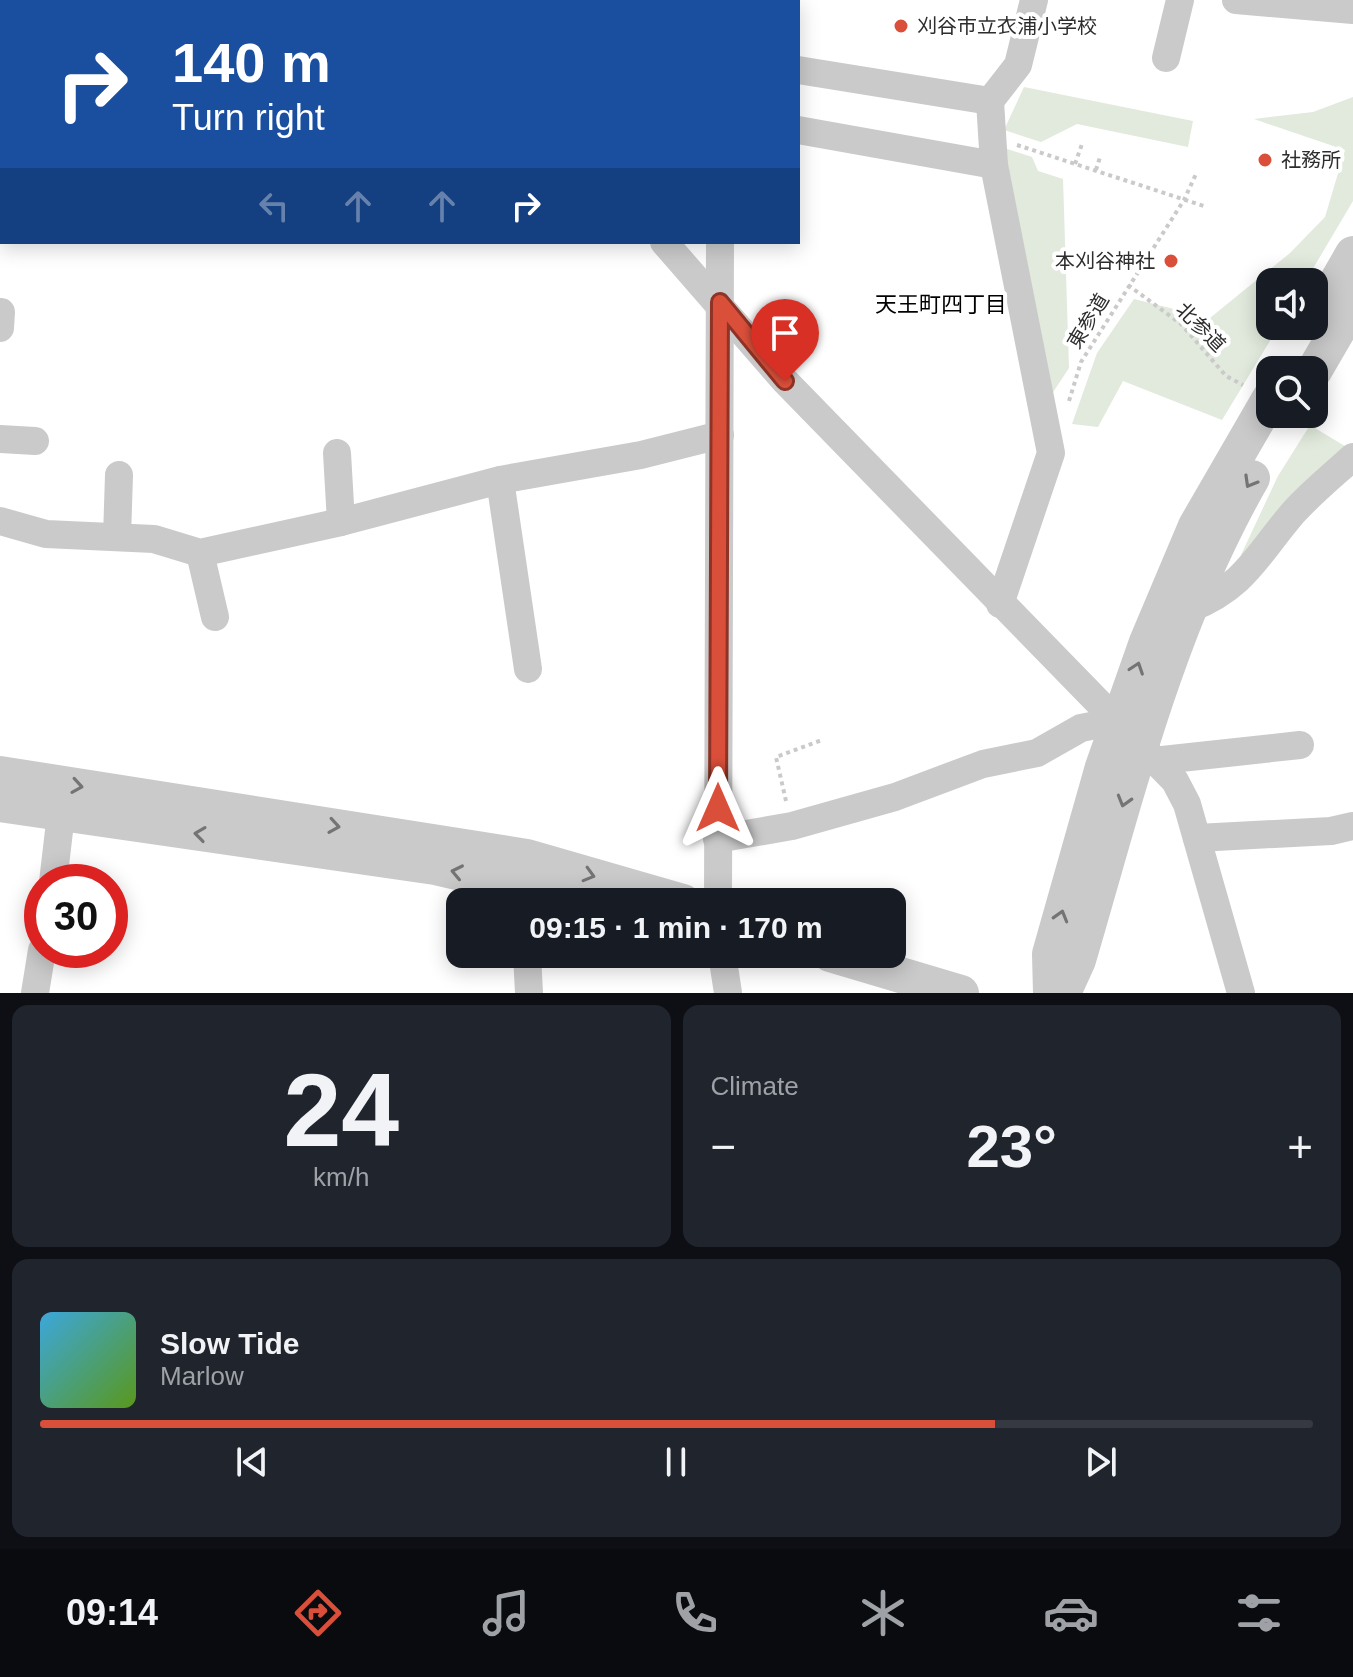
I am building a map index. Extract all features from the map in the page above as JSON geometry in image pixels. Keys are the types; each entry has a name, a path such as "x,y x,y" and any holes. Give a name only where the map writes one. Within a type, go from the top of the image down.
{"street":[{"path":"1000,604 1051,453 994,165 990,101 1018,65 1034,0"},
{"path":"1166,58 1180,0"},
{"path":"1236,0 1353,10"},
{"path":"800,70 990,101"},
{"path":"800,130 994,165"},
{"path":"666,244 720,302 785,381 1175,781 1197,838 1241,993"},
{"path":"718,888 720,244"},
{"path":"1328,298 1353,254"},
{"path":"1323,356 1353,304"},
{"path":"0,328 1,312"},
{"path":"1063,993 1078,960 1132,739 1147,642 1196,526 1256,404"},
{"path":"1051,993 1050,954 1132,739 1233,511 1281,428"},
{"path":"0,521 46,534 154,539 200,553 341,522 500,480 641,455 720,435"},
{"path":"0,439 35,441"},
{"path":"337,453 341,522"},
{"path":"1189,609 1236,584 1257,562 1293,512 1347,473"},
{"path":"117,537 119,475"},
{"path":"500,480 528,669"},
{"path":"200,553 215,617"},
{"path":"717,839 792,826 895,797 983,764 1037,753 1081,728 1096,725 1132,739 1300,745"},
{"path":"0,774 527,857 634,888"},
{"path":"0,804 435,867 504,888"},
{"path":"55,864 61,814"},
{"path":"1197,838 1331,831 1353,826"},
{"path":"35,993 39,968"},
{"path":"528,968 529,993"},
{"path":"724,968 728,993"},
{"path":"877,968 961,993"}],"path":[{"path":"1075,164 1082,144"},
{"path":"1095,170 1100,157"},
{"name":"東参道","path":"1066,408 1081,362 1184,200 1196,174"},
{"path":"1184,200 1207,207"},
{"name":"北参道","path":"1128,285 1181,324 1226,376 1256,391"},
{"path":"792,826 776,757 822,740"}],"shaded area":[{"path":"1024,87 1193,121 1188,147 1077,124 1041,142 1004,130"},
{"path":"1353,97 1353,201 1313,268 1272,268 1325,217 1345,150 1254,119 1313,112"},
{"path":"1001,147 1032,157 1038,171 1063,179 1069,368 1050,397"},
{"path":"1256,281 1256,340 1271,340 1261,356 1256,356 1256,364 1222,420 1123,381 1098,427 1072,424 1097,353 1134,299 1210,318"},
{"path":"1308,428 1315,428 1348,448 1249,559 1241,555 1278,476"}],"place":[{"name":"刈谷市立衣浦小学校","path":"901,26"},
{"name":"社務所","path":"1265,160"},
{"name":"本刈谷神社","path":"1171,261"}],"district":[{"name":"天王町四丁目","path":"941,304"}],"route":[{"path":"718,808 720,302 785,381"}]}
